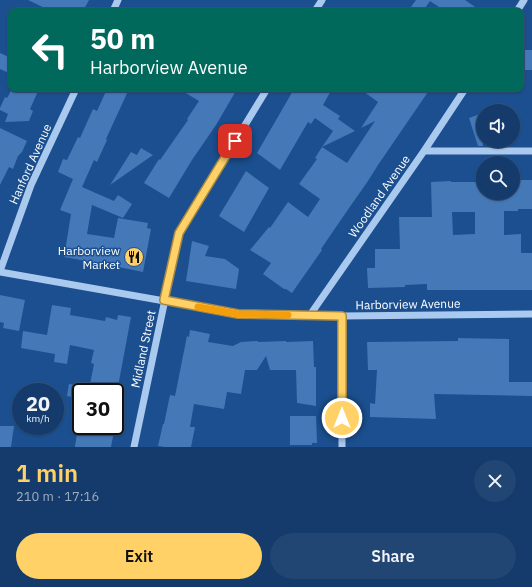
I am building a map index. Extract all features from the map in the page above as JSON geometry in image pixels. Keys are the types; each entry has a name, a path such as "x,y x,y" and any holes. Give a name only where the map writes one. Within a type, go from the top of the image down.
{"street":[{"name":"Hanford Avenue","path":"0,271 31,185 75,92"},
{"name":"Midland Street","path":"134,447 179,233 265,92"},
{"name":"Woodland Avenue","path":"310,316 463,92"},
{"path":"424,150 532,151"},
{"name":"Harborview Avenue","path":"0,271 238,314 310,316 532,314"},
{"path":"342,316 342,447"}],"building":[{"path":"28,0 89,0 85,8 45,8"},
{"path":"416,0 465,0 477,8 440,8 430,1 425,8 410,8"},
{"path":"524,50 532,50 532,70 524,70"},
{"path":"0,53 8,57 8,73 0,69"},
{"path":"10,92 38,92 30,109 33,111 29,121 5,122 8,114 0,110 0,108 5,97 7,98"},
{"path":"106,92 128,92 97,162 94,160 82,187 114,201 118,195 132,204 123,218 92,205 87,234 114,238 118,218 148,223 147,228 151,229 143,272 64,257 71,214 60,210 73,179 58,172 63,159 67,160 78,137 80,138 93,109 97,111"},
{"path":"184,92 235,92 169,198 144,183 159,159 160,160 188,120 187,119 199,101"},
{"path":"292,92 330,92 323,105 340,116 338,119 355,131 322,147 333,131 315,118 311,124 308,122 280,170 257,153"},
{"path":"364,92 428,92 292,293 263,274 271,263 250,250 269,227 270,228 288,202 308,217 320,199 299,184 317,159 315,158 322,147 347,163 375,121 361,128 378,102"},
{"path":"476,116 476,140 469,118"},
{"path":"0,128 27,141 22,152 18,156 13,169 9,167 0,185"},
{"path":"141,148 153,155 110,185 131,152 137,155"},
{"path":"246,171 269,188 244,232 219,216"},
{"path":"520,180 532,180 532,209 504,211 504,235 521,234 521,253 532,253 532,290 427,290 427,284 405,285 405,287 368,288 367,268 375,268 375,249 400,249 399,217 432,217 431,182 476,182 476,200 520,200","holes":["452,212 475,212 475,234 453,235"]},
{"path":"192,241 209,246 205,256 225,259 239,269 236,289 186,281"},
{"path":"0,295 25,300 19,331 3,328 4,323 0,322"},
{"path":"52,305 71,308 70,315 105,321 106,317 117,320 118,315 131,317 119,383 90,383 94,364 91,363 94,350 70,345 67,364 54,362 55,354 21,348 23,331 47,335"},
{"path":"190,330 210,334 208,342 233,346 241,342 313,341 314,367 316,367 316,406 297,403 296,370 270,370 266,356 257,370 245,370 241,394 227,392 224,409 194,404 190,427 195,427 191,447 158,446 170,395 175,396 187,336 189,337"},
{"path":"458,338 509,339 509,382 532,382 532,396 434,394 436,419 370,417 370,403 375,404 377,370 368,370 367,342 458,341"},
{"path":"69,384 72,384 72,397 67,396"},
{"path":"290,416 316,416 317,443 312,443 312,445 290,445"},
{"path":"0,426 12,426 11,447 0,447"},
{"path":"77,435 113,435 111,447 75,447"}],"slow traffic":[{"path":"198,307 238,314 288,315"}],"place":[{"name":"Harborview Market","path":"134,257"}],"route":[{"path":"235,141 179,233 164,300 238,314 342,316 342,418"}]}
